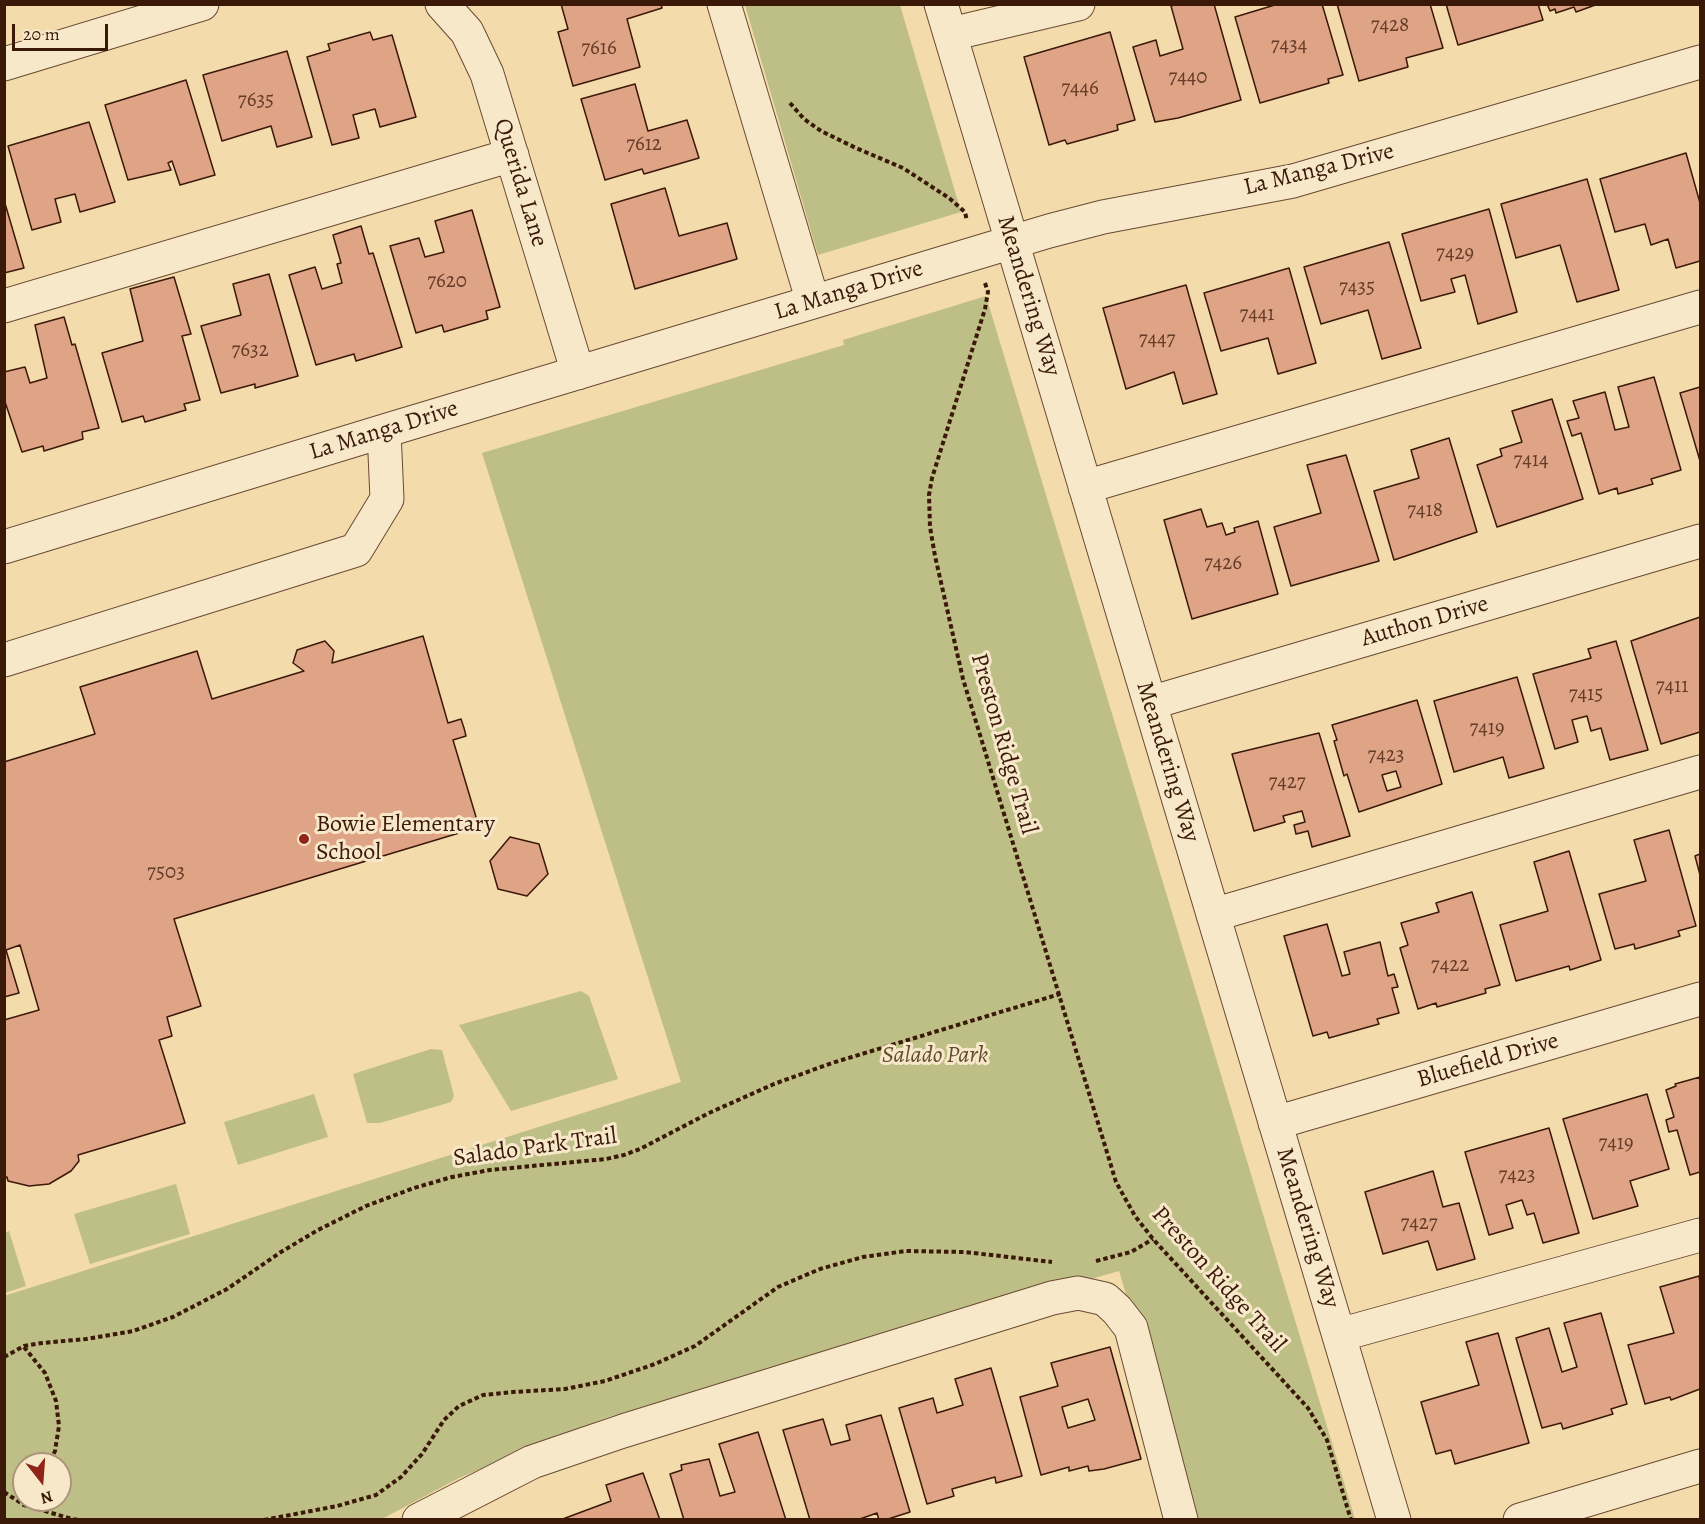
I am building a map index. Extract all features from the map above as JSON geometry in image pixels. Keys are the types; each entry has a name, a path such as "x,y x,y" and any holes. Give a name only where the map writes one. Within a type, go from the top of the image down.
{"street":[{"path":"4,64 202,4"},
{"name":"Querida Lane","path":"442,4 467,32 487,74 578,373"},
{"path":"724,4 813,302"},
{"path":"946,19 1078,4"},
{"name":"Meandering Way","path":"946,19 1394,1520"},
{"name":"La Manga Drive","path":"4,548 1011,242 1102,217 1293,181 1701,62"},
{"path":"4,306 512,155"},
{"path":"1085,487 1701,307"},
{"path":"4,660 356,550 387,499 384,431"},
{"name":"Authon Drive","path":"1150,703 1701,541"},
{"path":"1213,915 1701,772"},
{"name":"Bluefield Drive","path":"1275,1123 1701,999"},
{"path":"1339,1335 1701,1235"},
{"path":"419,1520 532,1462 623,1431 1052,1298 1078,1293 1105,1299 1131,1328 1181,1520"},
{"path":"1520,1520 1701,1466"}],"path":[{"name":"Preston Ridge Trail","path":"788,101 804,118 821,131 903,168 949,198 964,212 987,292 985,309 932,478 929,495 934,556 963,678 1116,1182 1135,1216 1153,1239 1308,1408 1328,1440 1352,1520"},
{"name":"Salado Park Trail","path":"4,1358 24,1346 133,1331 173,1317 227,1289 318,1230 366,1206 414,1188 452,1177 490,1170 606,1159 624,1155 774,1084 832,1063 1060,994"},
{"path":"1087,1262 1131,1252 1153,1239"},
{"path":"264,1520 337,1506 376,1494 401,1477 422,1454 444,1420 459,1406 483,1395 565,1389 605,1381 655,1364 695,1346 778,1287 820,1269 863,1257 906,1251 965,1252 1057,1262"},
{"path":"24,1346 45,1373 56,1401 59,1426 55,1452"},
{"path":"52,1512 80,1520"}],"green space":[{"path":"745,5 900,5 961,212 818,255"},
{"name":"Salado Park","path":"986,296 1355,1519 1194,1519 1119,1271 605,1418 459,1478 382,1519 5,1519 4,1296 681,1082 482,453 844,345 843,340"},
{"path":"581,991 589,996 618,1079 511,1111 459,1025"},
{"path":"431,1049 442,1050 454,1096 451,1102 380,1123 367,1123 353,1074"},
{"path":"314,1094 328,1137 238,1165 224,1122"},
{"path":"176,1184 190,1234 90,1264 74,1214"},
{"path":"9,1231 26,1286 5,1293 5,1233"}],"building":[{"path":"561,4 661,4 662,8 627,19 640,67 573,86 558,32 568,29"},
{"path":"1214,4 1241,100 1178,118 1155,122 1133,47 1156,40 1160,56 1183,49 1171,6"},
{"path":"1278,4 1322,4 1343,75 1328,79 1329,83 1260,103 1235,17"},
{"path":"1337,4 1430,4 1443,48 1406,58 1408,67 1359,81"},
{"path":"1446,4 1538,4 1543,20 1458,45"},
{"path":"1547,4 1598,4 1576,12 1574,7 1556,13 1555,9 1550,11"},
{"path":"370,32 373,40 392,35 416,117 380,127 375,109 353,115 359,138 332,145 307,57 330,50 328,44"},
{"path":"1110,32 1135,120 1117,125 1118,130 1067,144 1065,140 1049,145 1024,57"},
{"path":"287,51 312,137 277,147 271,126 222,141 203,75"},
{"path":"186,80 215,175 180,185 172,161 168,163 171,170 128,180 105,105"},
{"path":"635,84 648,131 687,120 699,158 644,174 642,169 605,180 581,99"},
{"path":"89,122 115,202 80,212 75,194 55,199 61,222 32,230 8,146"},
{"path":"1686,153 1700,203 1700,261 1676,268 1668,239 1651,245 1645,224 1615,232 1600,179"},
{"path":"1587,179 1619,290 1577,302 1560,245 1516,258 1501,204"},
{"path":"665,188 679,236 727,223 737,259 635,289 611,204"},
{"path":"4,200 24,268 4,273"},
{"path":"1489,209 1517,312 1478,324 1465,275 1451,279 1455,292 1421,301 1402,234"},
{"path":"472,210 500,307 486,311 488,319 444,332 442,325 416,333 390,246 419,238 425,257 444,252 435,221"},
{"path":"361,226 369,254 373,253 402,347 356,361 354,354 316,365 289,275 315,267 322,289 342,283 337,264 341,263 333,235"},
{"path":"1389,242 1421,348 1382,359 1368,310 1321,324 1304,267"},
{"path":"1289,268 1316,363 1278,374 1268,338 1221,351 1204,293"},
{"path":"269,274 298,376 255,388 255,384 221,393 201,326 241,315 233,284"},
{"path":"174,277 191,334 182,336 200,400 184,404 186,410 145,422 143,416 122,422 102,353 143,341 130,289"},
{"path":"1186,285 1217,394 1183,404 1174,372 1126,389 1103,308"},
{"path":"64,317 72,345 75,344 99,428 82,432 83,439 44,451 43,446 22,452 4,399 4,372 25,367 30,383 47,378 35,325"},
{"path":"1654,377 1681,470 1651,479 1653,484 1618,494 1617,488 1599,494 1581,433 1572,436 1567,421 1579,418 1573,401 1605,392 1615,430 1629,427 1618,387"},
{"path":"1700,387 1700,461 1680,393"},
{"path":"1552,399 1583,499 1497,527 1477,465 1502,456 1500,449 1522,442 1512,411"},
{"path":"1449,438 1477,532 1394,560 1374,491 1419,478 1411,450"},
{"path":"1346,455 1379,561 1291,586 1274,527 1321,513 1307,465"},
{"path":"1201,509 1207,527 1222,523 1226,535 1235,532 1234,528 1258,521 1278,594 1192,619 1164,520"},
{"path":"1700,617 1700,732 1661,744 1631,641"},
{"path":"423,636 448,723 461,719 464,728 466,736 453,740 479,827 174,919 201,1006 167,1017 172,1036 159,1040 185,1123 78,1155 79,1161 71,1171 49,1184 29,1186 8,1181 7,1177 4,1178 4,1020 39,1010 20,945 6,950 19,993 4,997 4,762 95,734 80,687 197,651 212,699 304,671 293,663 297,650 325,641 334,651 332,663"},
{"path":"1616,641 1648,750 1610,760 1601,728 1591,731 1587,716 1572,720 1578,742 1555,749 1533,674 1591,658 1588,649"},
{"path":"1517,677 1544,768 1509,778 1503,757 1454,772 1434,701"},
{"path":"1417,700 1442,784 1359,812 1347,774 1344,776 1332,725","holes":["1396,771 1401,787 1387,791 1382,775"]},
{"path":"1319,733 1350,836 1312,847 1308,831 1296,834 1294,825 1305,822 1302,811 1283,816 1285,822 1254,831 1232,754"},
{"path":"1669,830 1696,926 1678,931 1680,936 1635,949 1634,944 1615,949 1599,894 1646,881 1634,840"},
{"path":"510,837 539,844 548,874 527,896 498,889 490,861"},
{"path":"1569,851 1601,960 1570,970 1569,966 1516,981 1500,925 1548,911 1534,862"},
{"path":"1700,854 1700,875 1695,856"},
{"path":"1472,892 1500,985 1485,989 1486,993 1437,1007 1436,1003 1418,1009 1400,948 1408,945 1401,923 1439,912 1436,903"},
{"path":"1327,924 1342,976 1350,974 1344,952 1380,942 1388,976 1394,974 1398,987 1392,988 1399,1013 1377,1019 1379,1024 1329,1038 1327,1032 1313,1036 1284,936"},
{"path":"1700,1077 1700,1172 1690,1175 1677,1130 1669,1132 1666,1120 1674,1117 1666,1090 1676,1086 1675,1084"},
{"path":"1647,1094 1669,1169 1630,1181 1638,1206 1593,1219 1563,1119"},
{"path":"1549,1128 1579,1233 1543,1243 1534,1213 1527,1215 1522,1200 1506,1205 1513,1228 1489,1235 1465,1152"},
{"path":"1433,1171 1443,1207 1459,1203 1475,1259 1437,1270 1428,1241 1383,1254 1365,1192"},
{"path":"1699,1276 1700,1389 1671,1400 1670,1397 1645,1404 1628,1345 1674,1333 1660,1287"},
{"path":"1601,1313 1627,1404 1611,1409 1613,1414 1563,1429 1561,1423 1542,1428 1516,1338 1549,1328 1562,1372 1577,1367 1564,1323"},
{"path":"1498,1333 1529,1443 1455,1464 1451,1450 1436,1454 1421,1402 1479,1385 1466,1342"},
{"path":"1110,1347 1141,1459 1104,1469 1089,1471 1088,1466 1069,1471 1069,1467 1041,1475 1020,1397 1058,1386 1051,1363","holes":["1088,1399 1095,1420 1068,1428 1062,1407"]},
{"path":"991,1368 1022,1476 996,1483 995,1477 952,1489 954,1496 927,1504 899,1408 933,1398 937,1413 963,1405 955,1379"},
{"path":"881,1415 910,1512 885,1520 879,1520 877,1513 857,1520 810,1520 783,1430 823,1419 831,1445 850,1440 846,1425"},
{"path":"758,1432 786,1520 684,1520 670,1474 682,1470 681,1465 709,1459 720,1496 735,1492 719,1444"},
{"path":"643,1473 660,1520 560,1520 611,1501 606,1485"}],"place":[{"name":"Bowie Elementary School","path":"304,839"}]}
